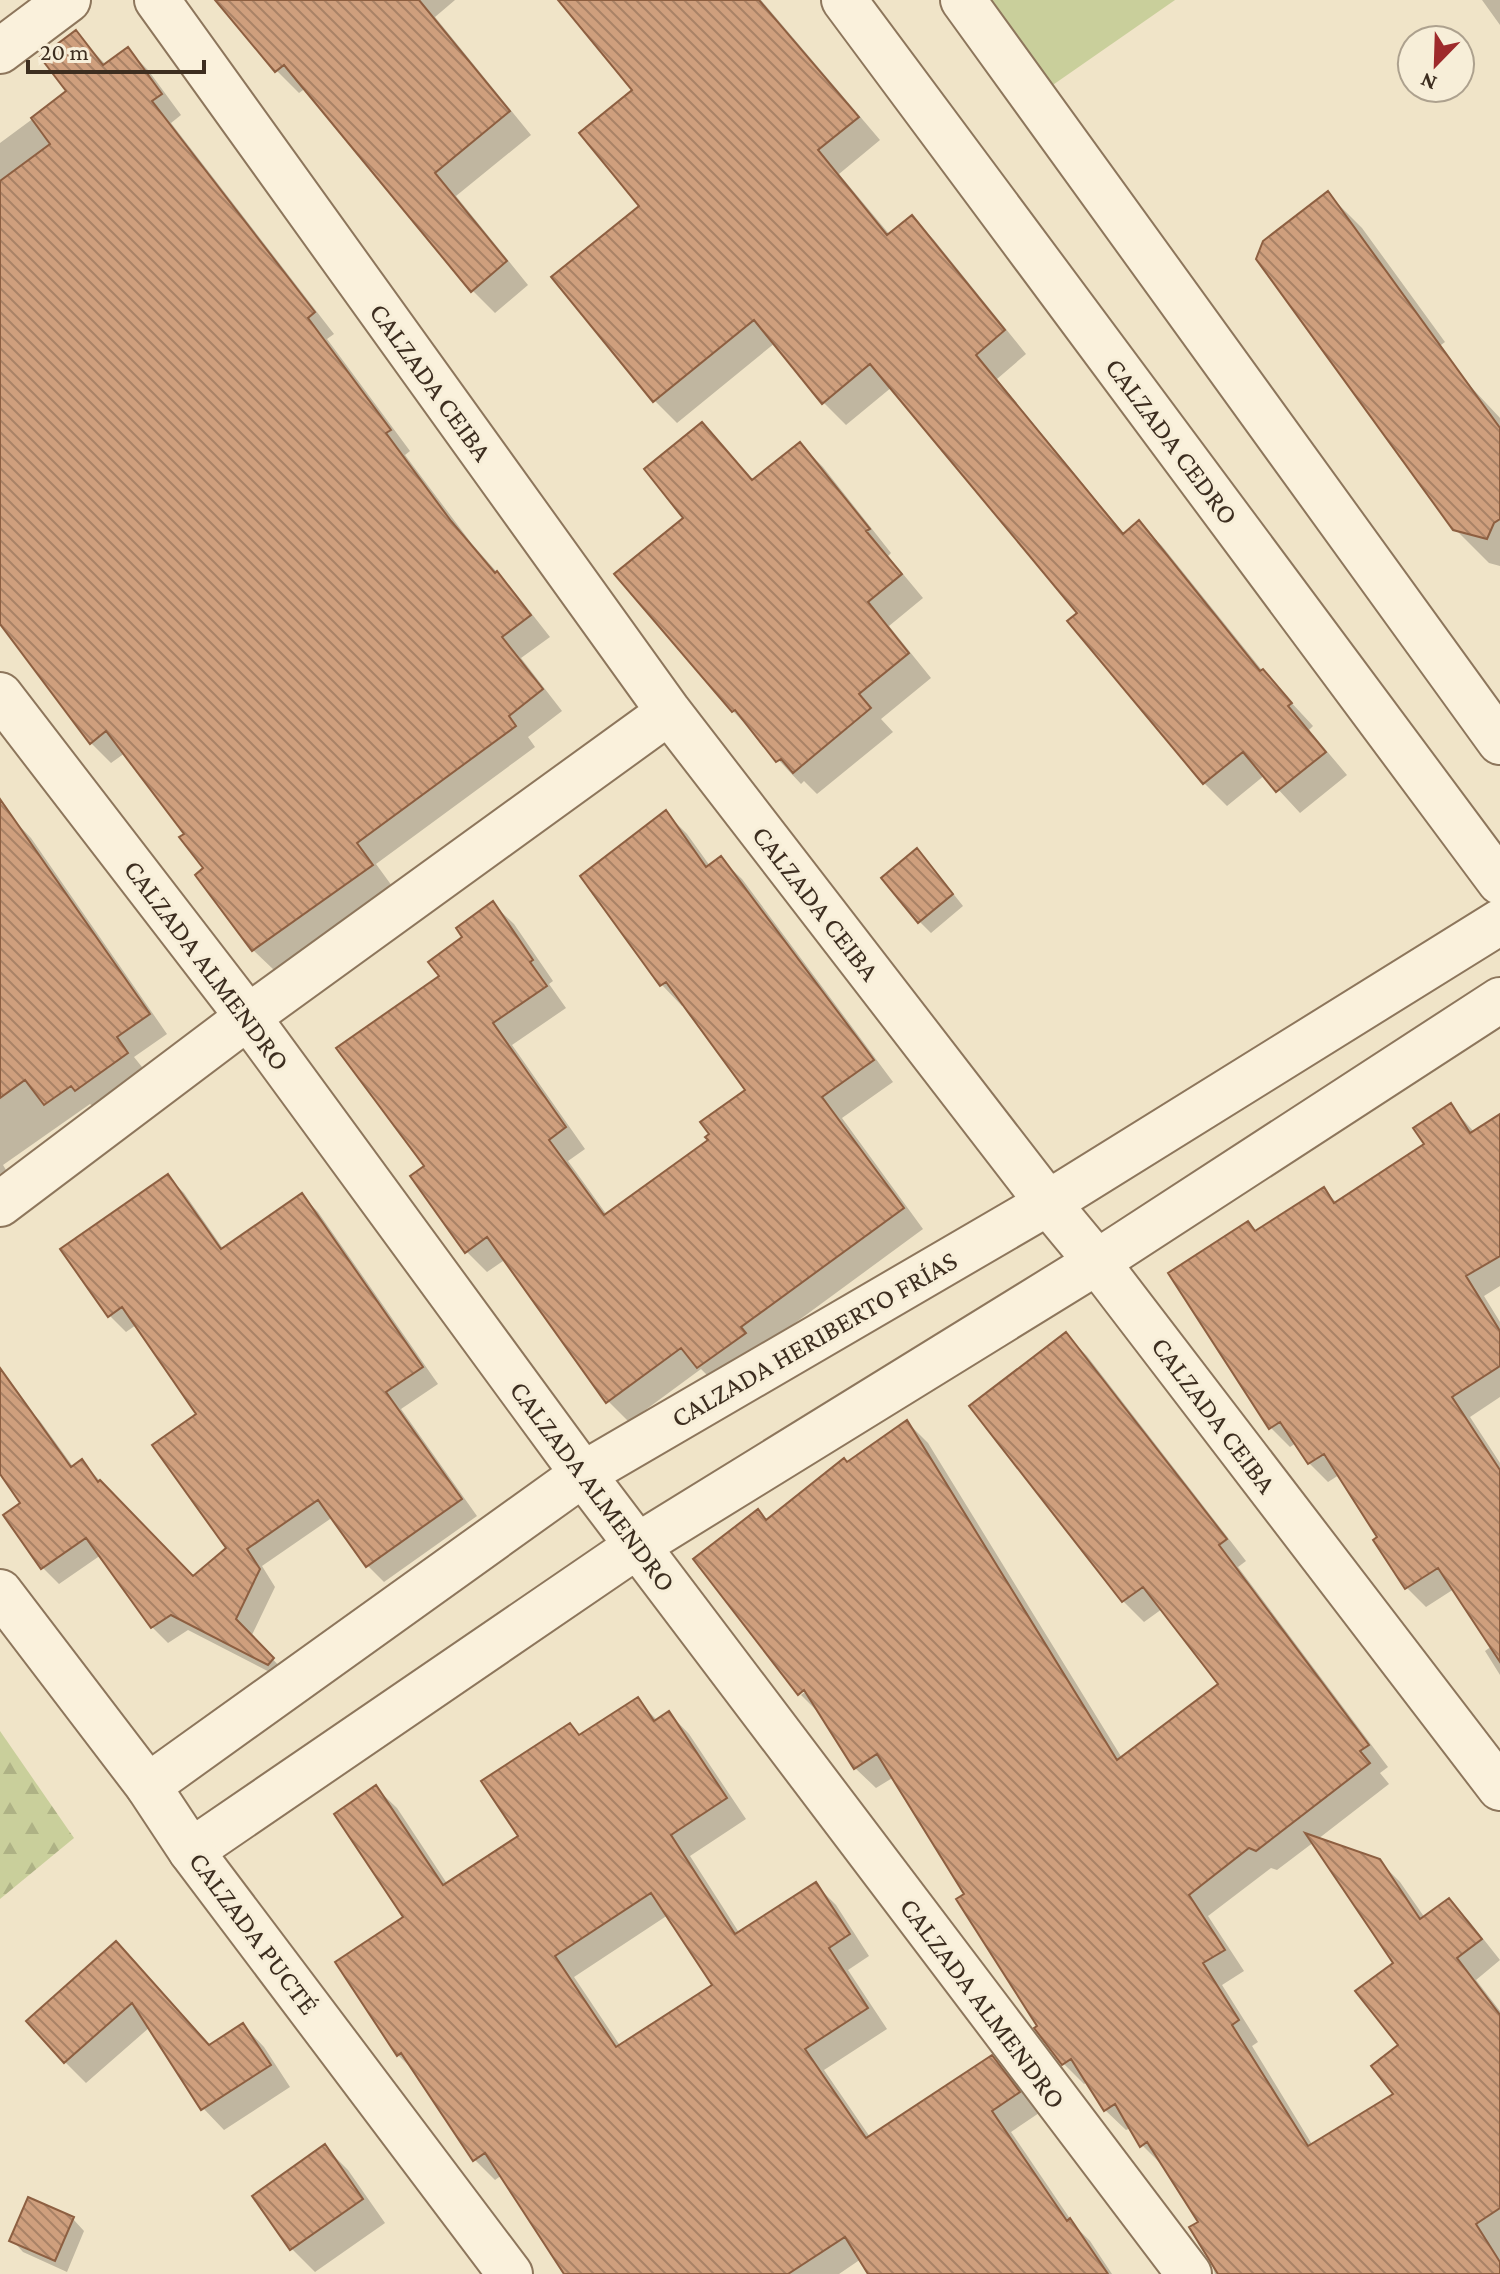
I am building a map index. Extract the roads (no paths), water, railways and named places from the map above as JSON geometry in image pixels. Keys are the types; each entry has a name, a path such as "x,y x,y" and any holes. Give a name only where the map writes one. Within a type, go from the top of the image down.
{"street":[{"path":"0,51 68,0"},
{"name":"CALZADA CEIBA","path":"157,0 669,712 1048,1203 1097,1262 1500,1788"},
{"name":"CALZADA CEDRO","path":"844,0 1500,882"},
{"path":"963,0 1500,742"},
{"name":"CALZADA ALMENDRO","path":"0,695 248,1017 583,1474 1189,2274"},
{"path":"0,1204 248,1017 669,712"},
{"name":"CALZADA HERIBERTO FRÍAS","path":"148,1786 583,1474 1048,1203 1500,922"},
{"path":"191,1851 637,1546 1097,1262 1500,1000"},
{"name":"CALZADA PUCTÉ","path":"0,1592 510,2274"}]}
